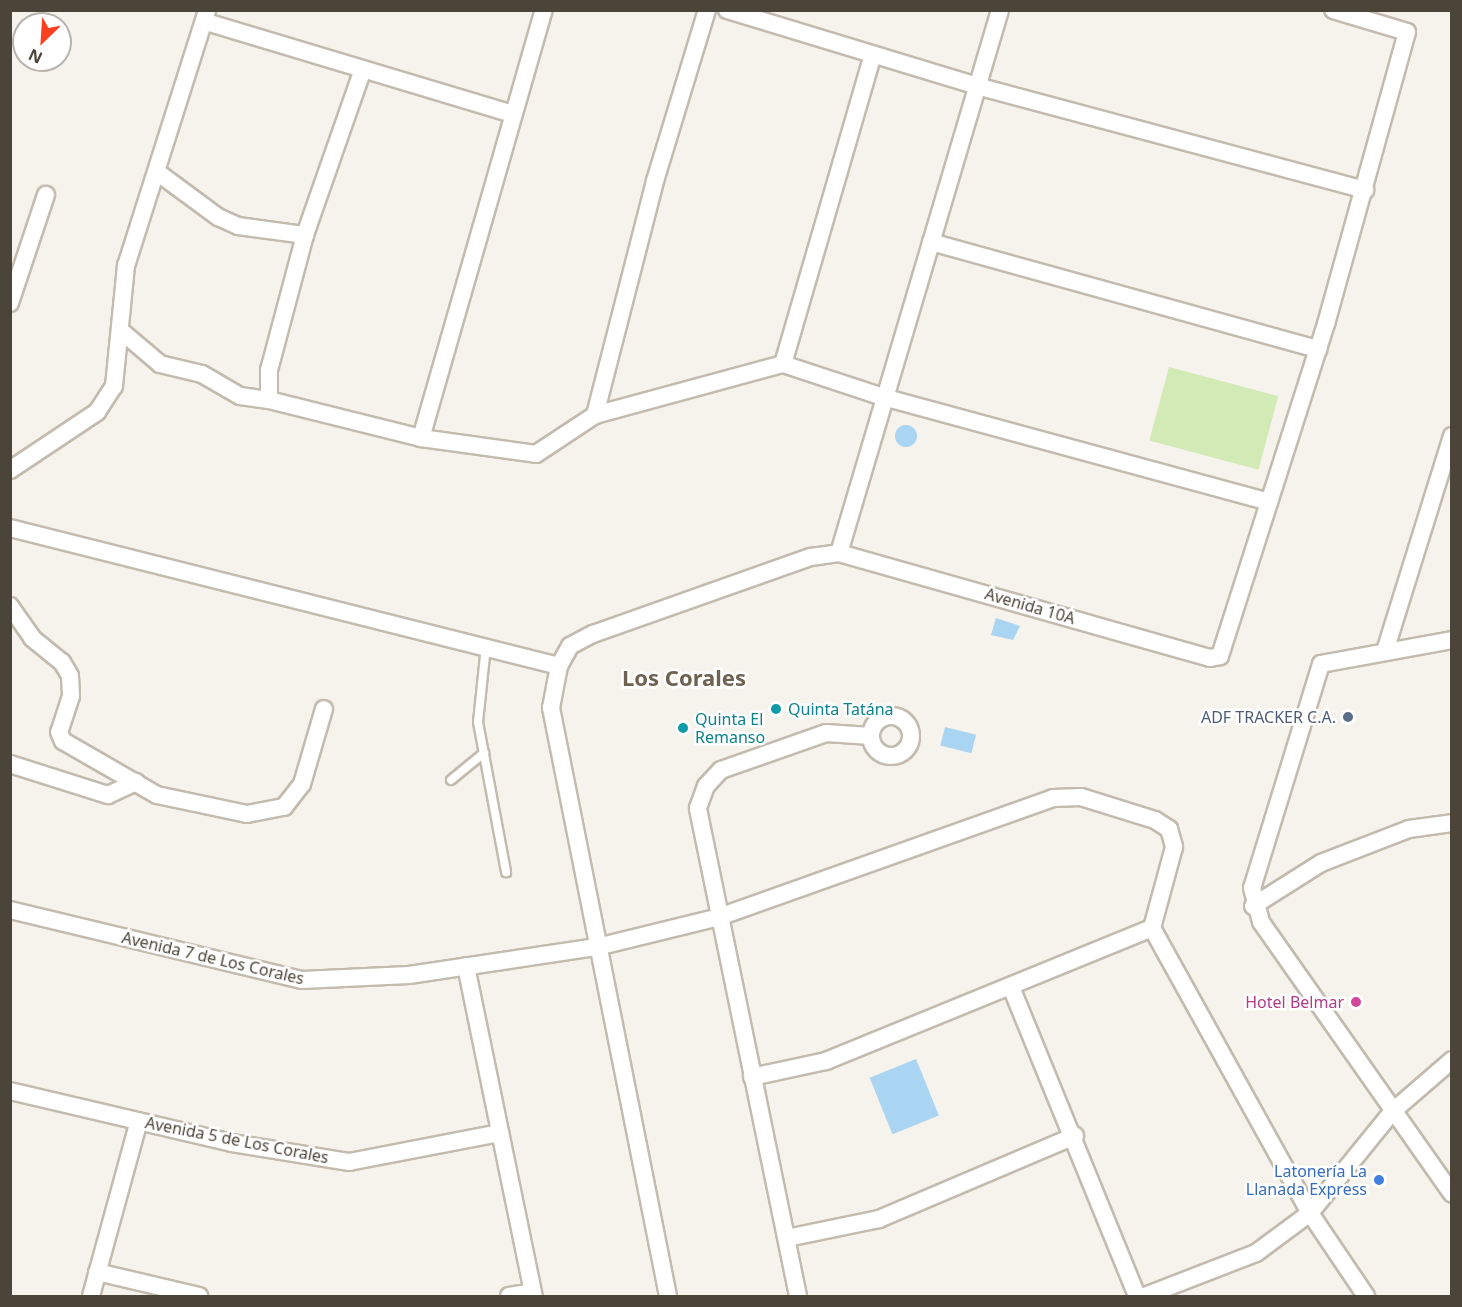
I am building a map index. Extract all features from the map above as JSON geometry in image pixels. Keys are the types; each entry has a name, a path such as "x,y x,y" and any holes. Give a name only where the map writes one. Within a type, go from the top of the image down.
{"street":[{"path":"421,438 544,10"},
{"path":"595,415 655,181 707,10"},
{"path":"727,10 977,86 1365,190"},
{"path":"668,1296 551,708 559,666 570,646 593,634 811,557 839,553 999,10"},
{"path":"120,330 160,364 202,374 240,396 269,400 421,438 536,454 595,415 783,364 883,398 1269,502 1318,349 1365,190 1407,32 1333,10"},
{"path":"10,470 97,412 114,386 126,266 206,16 362,72 513,114"},
{"path":"783,364 873,55"},
{"path":"269,400 269,370 305,235 362,72"},
{"path":"157,172 218,217 238,226 305,235"},
{"path":"10,303 46,195"},
{"path":"931,242 1318,349"},
{"path":"1386,648 1446,474 1452,436"},
{"name":"Avenida 10A","path":"839,553 1210,658 1220,656 1269,502"},
{"path":"11,530 486,646 559,666"},
{"path":"10,606 32,638 62,662 70,676 71,696 59,732 63,741 156,795 247,814 272,812 295,797 302,784 324,709"},
{"path":"1452,639 1386,648 1321,664 1252,888 1253,906 1452,1194"},
{"path":"798,1296 699,827 705,786 722,770 826,732 870,736"},
{"path":"10,764 108,795 136,783"},
{"name":"Avenida 7 de Los Corales","path":"10,910 302,980 466,966 597,947 719,917 1067,796 1155,820 1169,829 1174,847 1152,928"},
{"path":"1253,906 1321,863 1409,829 1452,823"},
{"path":"752,1077 826,1060 1152,928 1311,1214 1366,1296"},
{"path":"466,966 533,1294 509,1296"},
{"path":"1011,987 1075,1136 1137,1296"},
{"path":"1145,1296 1256,1253 1311,1214 1393,1111 1452,1060"},
{"name":"Avenida 5 de Los Corales","path":"10,1091 139,1121 349,1162 500,1133"},
{"path":"91,1296 139,1121"},
{"path":"787,1238 879,1219 1075,1136"},
{"path":"97,1272 199,1296"}],"lane":[{"path":"486,646 478,711 506,872"},
{"path":"451,780 484,753"}],"green space":[{"path":"1169,367 1278,396 1258,470 1149,440"}],"water":[{"path":"902,425 910,425 917,432 917,440 910,447 902,447 895,440 895,432"},
{"path":"996,618 1020,626 1013,640 991,635"},
{"path":"945,727 976,735 971,753 940,745"},
{"path":"916,1059 939,1116 892,1134 870,1078"}],"place":[{"name":"Quinta Tatána","path":"776,709"},
{"name":"ADF TRACKER C.A.","path":"1348,717"},
{"name":"Quinta El Remanso","path":"683,728"},
{"name":"Hotel Belmar","path":"1356,1002"},
{"name":"Latonería La Llanada Express","path":"1379,1180"}],"district":[{"name":"Los Corales","path":"684,678"}]}
